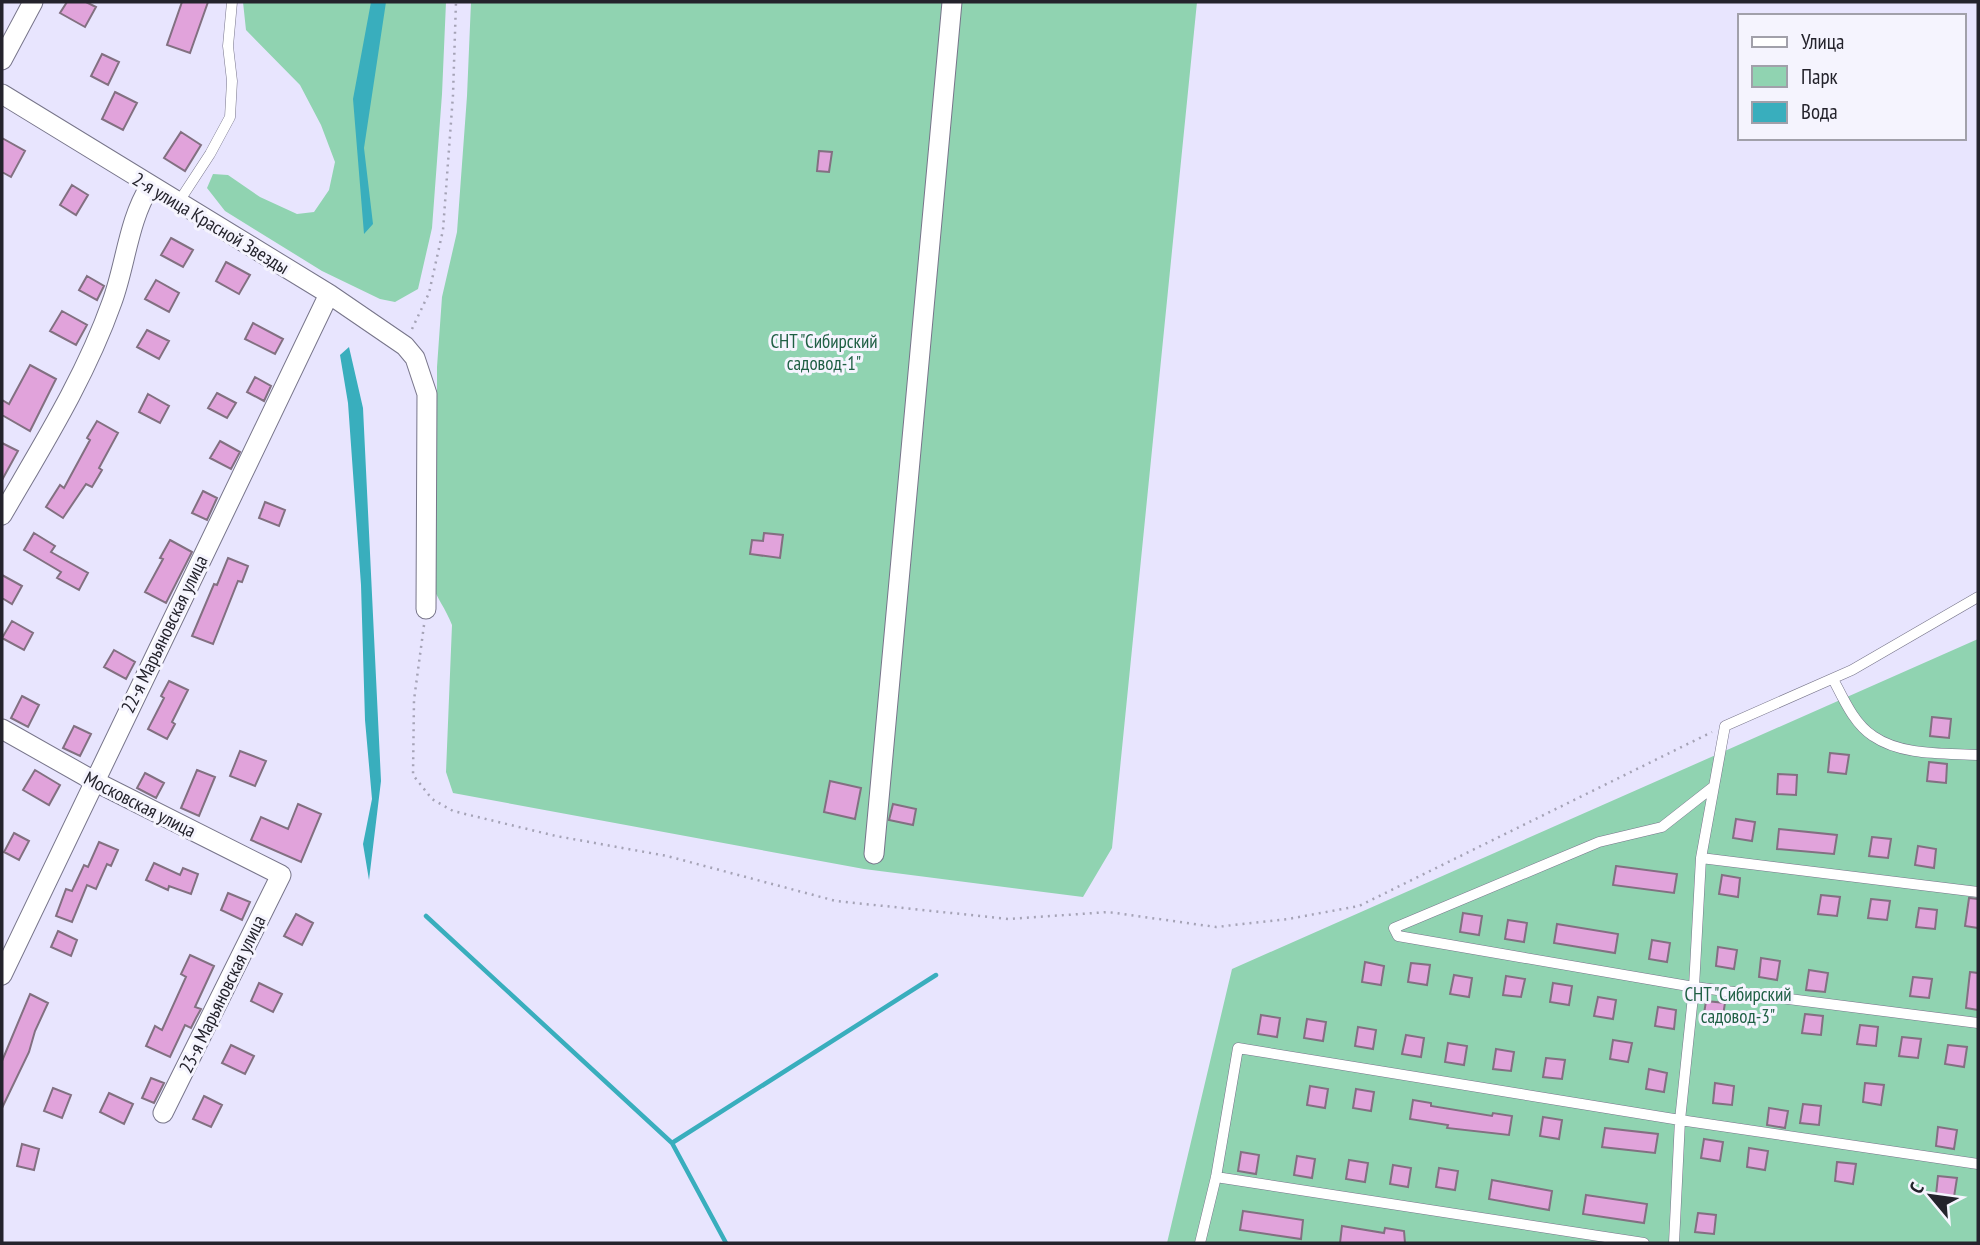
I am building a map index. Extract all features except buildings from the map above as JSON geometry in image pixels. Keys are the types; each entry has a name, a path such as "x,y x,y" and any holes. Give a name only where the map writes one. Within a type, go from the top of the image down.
{"street":[{"path":"2,60 33,2"},
{"path":"874,853 952,2"},
{"name":"2-я улица Красной Звезды","path":"2,94 329,294 410,352"},
{"path":"2,515 76,388 113,302 140,203 150,186"},
{"name":"22-я Марьяновская улица","path":"2,975 329,294"},
{"path":"410,352 427,394 426,609"},
{"name":"Московская улица","path":"2,729 94,780 281,875"},
{"name":"23-я Марьяновская улица","path":"163,1114 281,875"}],"lane":[{"path":"178,202 210,154 230,117 232,81 228,46 232,2"},
{"path":"1674,1243 1680,1120 1694,987 1701,858 1725,726 1852,670 1978,597"},
{"path":"1833,679 1847,707 1872,736 1904,750 1978,755"},
{"path":"1713,787 1662,827 1599,842 1394,928 1398,936 1694,987 1978,1023"},
{"path":"1701,858 1978,892"},
{"path":"1200,1243 1216,1177 1238,1048 1680,1120 1978,1164"},
{"path":"1216,1177 1644,1243"}],"path":[{"path":"410,352 429,293 443,230 453,95 456,2"},
{"path":"426,609 414,700 413,775 432,799 453,811 556,836 667,856 836,901 1009,919 1108,912 1216,926 1288,919 1359,906 1725,726"}],"green space":[{"path":"243,2 446,2 432,228 418,289 395,302 380,299 322,271 225,211 207,188 213,174 228,175 260,197 297,214 314,212 329,190 335,162 321,125 300,85 246,30"},
{"name":"СНТ \"Сибирский садовод-1\"","path":"471,2 1197,2 1112,848 1083,897 864,869 453,793 446,772 452,625 431,582 437,489 437,367 442,297 457,232"},
{"name":"СНТ \"Сибирский садовод-3\"","path":"1978,639 1978,1243 1167,1243 1232,969"}],"water":[{"path":"371,2 386,2 364,148 373,224 364,234 353,99"},
{"path":"349,347 363,408 381,781 369,880 363,844 372,799 365,720 361,585 348,403 340,355"}],"waterway":[{"path":"426,916 672,1143 726,1243"},
{"path":"672,1143 936,975"}]}
